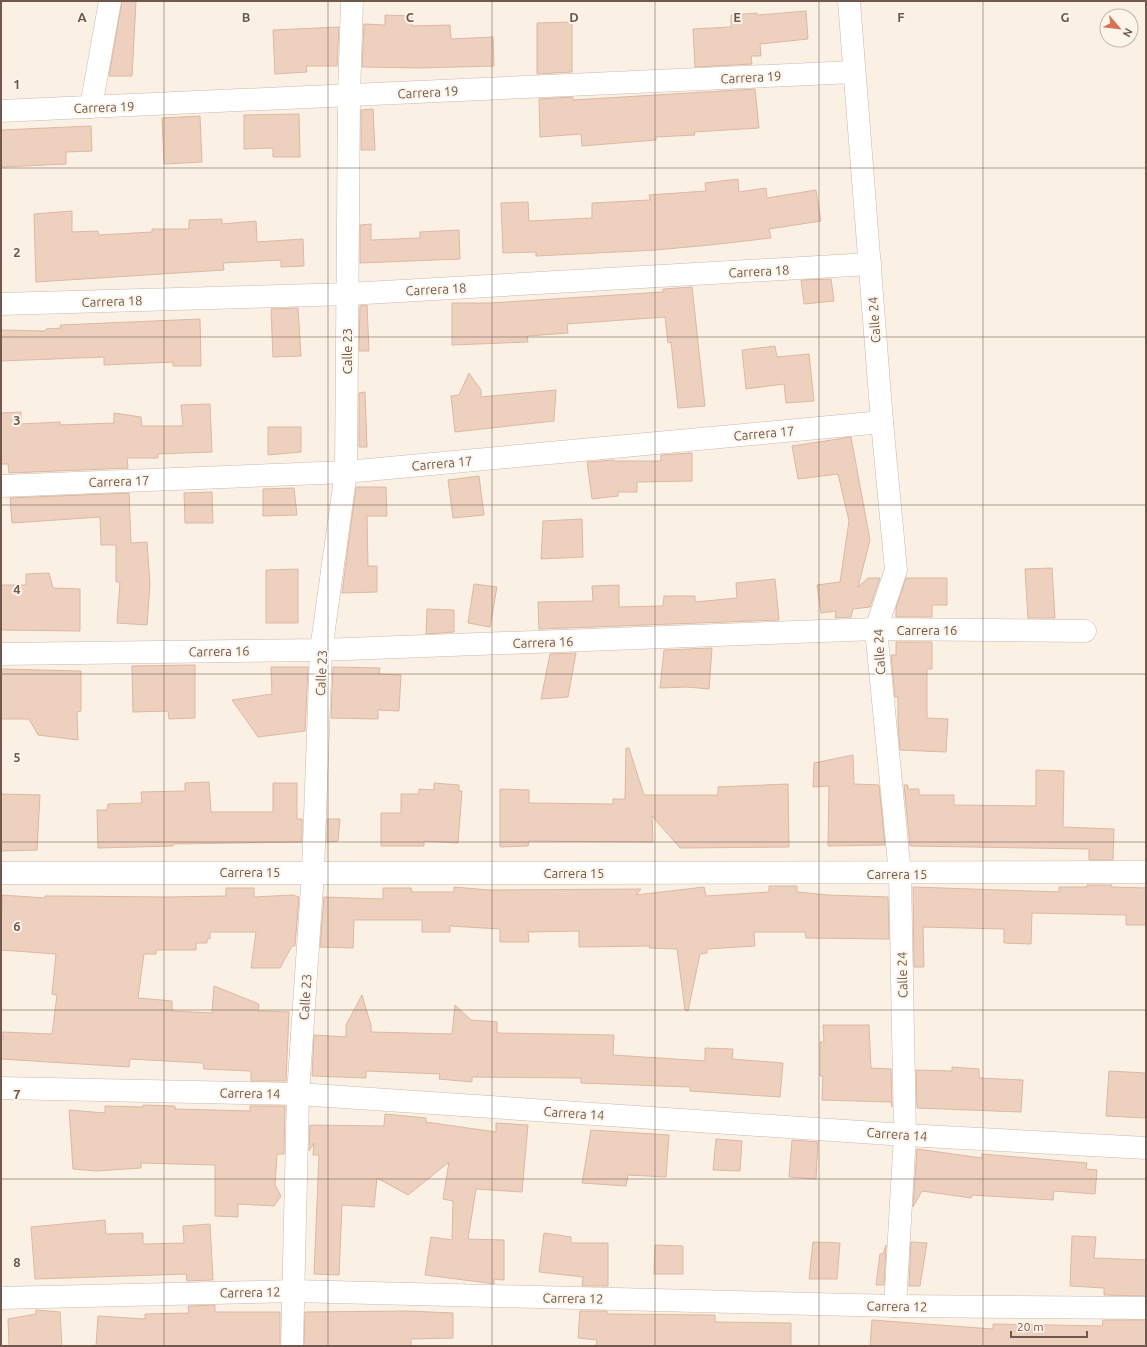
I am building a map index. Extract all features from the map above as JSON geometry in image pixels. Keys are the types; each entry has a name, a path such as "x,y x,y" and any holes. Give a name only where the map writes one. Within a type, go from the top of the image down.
{"street":[{"path":"91,107 110,1"},
{"name":"Calle 23","path":"292,1346 298,1094 313,872 321,650 346,472 352,1"},
{"name":"Calle 24","path":"849,1 882,422 896,570 876,629 900,874 905,1135 895,1306"},
{"name":"Carrera 19","path":"1,111 854,72"},
{"name":"Carrera 18","path":"1,304 348,294 870,264"},
{"name":"Carrera 17","path":"1,486 346,472 882,422"},
{"name":"Carrera 16","path":"1,654 321,650 876,629 1085,631"},
{"name":"Carrera 15","path":"1,873 313,872 900,874 1146,872"},
{"name":"Carrera 14","path":"1,1088 298,1094 905,1135 1146,1148"},
{"name":"Carrera 12","path":"1,1298 293,1291 895,1306 1146,1308"}],"building":[{"path":"122,1 136,1 132,76 109,76"},
{"path":"806,11 808,39 760,44 761,56 751,56 752,64 695,67 693,29 731,27 731,15 757,13 758,15"},
{"path":"385,15 412,16 412,26 450,25 451,39 493,37 494,66 420,68 362,67 364,24 385,25"},
{"path":"572,22 572,72 537,74 537,23"},
{"path":"339,27 337,66 306,66 307,72 275,74 273,30"},
{"path":"755,89 759,128 694,132 695,135 656,137 656,140 582,146 581,134 540,137 539,99 573,97 573,100"},
{"path":"373,109 375,150 361,150 361,110"},
{"path":"299,114 300,157 273,157 273,148 244,149 244,115"},
{"path":"200,116 202,162 164,164 162,118"},
{"path":"91,126 92,151 66,152 66,164 1,167 1,130"},
{"path":"738,179 739,192 766,188 767,198 816,190 821,221 769,229 771,238 710,245 656,250 536,256 536,252 503,253 501,203 528,202 529,221 592,218 592,203 650,200 649,195 706,191 705,183"},
{"path":"72,211 72,232 98,231 99,235 152,232 152,229 189,229 189,220 222,219 222,224 256,221 257,242 303,239 304,266 281,267 281,260 223,263 224,270 36,282 34,214"},
{"path":"371,224 371,240 420,238 420,232 459,230 460,259 360,263 360,225"},
{"path":"831,279 834,301 804,304 801,280"},
{"path":"692,287 705,406 678,408 671,342 668,343 665,317 567,324 568,333 527,336 528,342 452,345 452,303 490,303 663,292 663,289"},
{"path":"367,305 369,351 359,351 360,306"},
{"path":"298,308 301,356 273,357 271,309"},
{"path":"200,319 201,366 173,366 173,362 104,365 104,357 1,361 1,330 46,331 46,329 61,328 60,325"},
{"path":"775,346 777,357 809,354 814,401 786,403 784,384 746,389 742,350"},
{"path":"469,373 481,390 481,397 556,390 554,421 455,432 451,396 459,395"},
{"path":"365,392 367,447 359,447 359,393"},
{"path":"210,404 212,452 158,454 158,458 127,458 128,468 9,473 8,464 1,464 1,413 21,412 21,424 60,422 60,425 114,423 114,413 141,417 142,426 183,426 181,405"},
{"path":"268,427 301,427 301,452 268,455"},
{"path":"851,437 870,540 858,587 868,578 880,578 870,607 853,609 851,617 835,618 836,611 821,613 817,585 840,582 849,521 838,474 798,479 792,446"},
{"path":"692,453 692,481 637,482 637,492 618,492 618,496 592,499 587,462 614,460 661,461 661,455"},
{"path":"479,476 484,515 453,518 448,480"},
{"path":"356,487 386,487 387,516 367,516 368,566 377,566 377,592 342,593"},
{"path":"294,488 297,515 263,516 263,489"},
{"path":"212,492 213,523 185,523 184,493"},
{"path":"129,493 131,543 147,542 150,584 147,625 117,623 120,582 116,582 116,545 101,545 100,517 12,523 10,498"},
{"path":"582,519 583,557 541,559 543,521"},
{"path":"1052,568 1055,618 1028,618 1025,569"},
{"path":"298,569 298,623 266,623 266,570"},
{"path":"49,573 53,588 80,589 80,631 1,630 1,585 26,585 26,574"},
{"path":"906,578 947,578 947,605 932,605 932,617 896,617 896,608"},
{"path":"775,579 779,620 539,629 538,602 593,601 592,586 619,585 619,607 663,606 664,596 695,596 695,602 737,598 736,583"},
{"path":"474,584 497,587 490,627 468,623"},
{"path":"427,609 454,610 454,632 426,634"},
{"path":"896,642 932,642 932,669 927,669 927,718 948,719 946,752 900,750 898,697 895,697 891,655 896,655"},
{"path":"712,648 709,689 687,687 660,688 664,650"},
{"path":"576,653 568,697 541,699 550,654"},
{"path":"195,665 195,718 169,719 168,711 133,712 132,666"},
{"path":"271,667 308,667 305,731 258,737 232,700 272,694"},
{"path":"333,667 380,668 379,674 401,675 399,711 378,710 378,719 331,718"},
{"path":"1,669 81,671 81,711 77,712 78,740 38,735 29,719 1,719"},
{"path":"626,748 629,748 644,795 718,795 718,787 788,784 789,847 680,848 652,816 653,842 529,841 528,846 500,847 500,789 529,790 529,803 613,804 613,799 625,799"},
{"path":"853,755 854,784 879,785 885,845 828,846 829,786 813,787 814,763"},
{"path":"1036,770 1064,771 1063,827 1114,829 1113,860 1089,860 1089,849 910,846 904,785 908,785 908,789 919,789 919,795 954,795 954,805 1036,806"},
{"path":"209,782 211,812 273,812 273,783 297,783 297,819 302,819 302,842 173,844 173,846 98,848 97,810 107,810 108,804 142,803 141,792 185,791 185,783"},
{"path":"434,783 459,785 459,791 462,791 458,843 424,841 424,846 381,846 381,813 401,813 401,794 419,794 419,789 434,790"},
{"path":"1,794 40,795 37,850 1,851"},
{"path":"327,819 340,819 338,841 327,842"},
{"path":"1087,885 1112,885 1111,887 1146,888 1146,925 1126,925 1126,915 1032,913 1031,944 1004,943 1004,929 923,927 924,967 914,967 913,887 1059,892 1059,887 1087,887"},
{"path":"769,886 797,886 797,892 828,895 888,897 889,939 806,938 805,932 754,932 755,946 707,949 707,953 700,954 688,1011 685,1010 677,949 649,948 650,946 579,947 579,931 528,932 529,942 500,942 500,929 450,926 450,932 422,932 422,920 354,920 353,948 320,947 324,897 383,899 383,888 411,888 412,892 454,892 454,887 489,890 641,889 636,895 704,887 706,896 769,892"},
{"path":"226,888 254,888 254,897 292,895 299,897 295,946 292,946 280,968 251,968 256,932 210,932 210,939 207,939 207,943 196,943 196,950 156,950 156,954 144,954 138,998 172,1001 172,1011 212,1013 214,986 259,1004 258,1011 289,1012 286,1081 251,1081 251,1071 204,1069 203,1063 130,1059 129,1067 1,1059 1,1039 3,1039 3,1032 52,1034 57,995 52,994 56,954 1,950 2,895 45,898 45,896 226,896"},
{"path":"362,995 371,1025 371,1032 452,1034 455,1005 471,1020 497,1022 497,1033 614,1035 613,1055 705,1061 705,1048 733,1049 732,1059 783,1063 780,1097 690,1091 690,1087 581,1083 581,1078 472,1077 472,1082 439,1079 440,1074 366,1071 366,1078 312,1076 314,1035 346,1037 346,1025"},
{"path":"823,1025 869,1025 871,1068 891,1069 892,1107 891,1102 822,1100 823,1076 820,1076 820,1042 824,1042"},
{"path":"952,1067 979,1069 979,1078 1023,1080 1021,1112 917,1108 916,1070 952,1071"},
{"path":"1109,1071 1146,1073 1146,1118 1106,1116"},
{"path":"143,1105 175,1106 175,1109 250,1111 250,1106 285,1106 284,1154 277,1154 275,1185 281,1196 274,1206 238,1204 238,1217 215,1216 215,1165 141,1163 141,1168 96,1171 73,1169 69,1110 105,1113 105,1106 143,1107"},
{"path":"385,1114 426,1118 426,1122 496,1132 496,1123 528,1125 522,1192 476,1189 468,1239 504,1240 504,1280 494,1279 494,1284 425,1275 431,1237 452,1240 453,1201 443,1199 449,1162 408,1195 377,1178 374,1207 342,1205 339,1275 314,1274 319,1155 313,1155 314,1143 309,1151 310,1125 384,1126"},
{"path":"591,1130 669,1135 666,1177 628,1175 626,1186 582,1183"},
{"path":"716,1139 742,1141 740,1171 713,1170"},
{"path":"792,1140 818,1142 816,1179 789,1177"},
{"path":"917,1149 982,1158 982,1154 1087,1163 1086,1169 1097,1170 1095,1194 1054,1191 1053,1200 972,1195 971,1198 922,1191 913,1207"},
{"path":"105,1220 106,1234 143,1233 143,1244 184,1243 183,1226 210,1224 213,1280 187,1281 186,1274 35,1279 31,1227"},
{"path":"544,1233 571,1237 571,1243 608,1243 608,1286 582,1286 583,1277 539,1272"},
{"path":"1072,1236 1096,1237 1094,1258 1146,1260 1146,1296 1104,1295 1104,1288 1070,1286"},
{"path":"813,1242 840,1243 837,1279 809,1279"},
{"path":"911,1242 927,1243 920,1286 909,1286"},
{"path":"655,1245 683,1246 683,1274 654,1274"},
{"path":"886,1245 884,1285 876,1285 880,1254 883,1254"},
{"path":"215,1305 215,1312 280,1312 280,1346 96,1346 98,1316 145,1319 145,1314 189,1313 188,1306"},
{"path":"36,1310 60,1312 62,1346 9,1346 8,1319 36,1314"},
{"path":"408,1311 453,1313 453,1338 411,1339 411,1346 304,1346 305,1312"},
{"path":"580,1311 607,1311 607,1314 715,1315 715,1322 791,1323 791,1346 596,1346 597,1340 578,1338"},
{"path":"872,1320 993,1329 993,1324 1102,1326 1103,1320 1146,1320 1146,1346 870,1346"}]}
